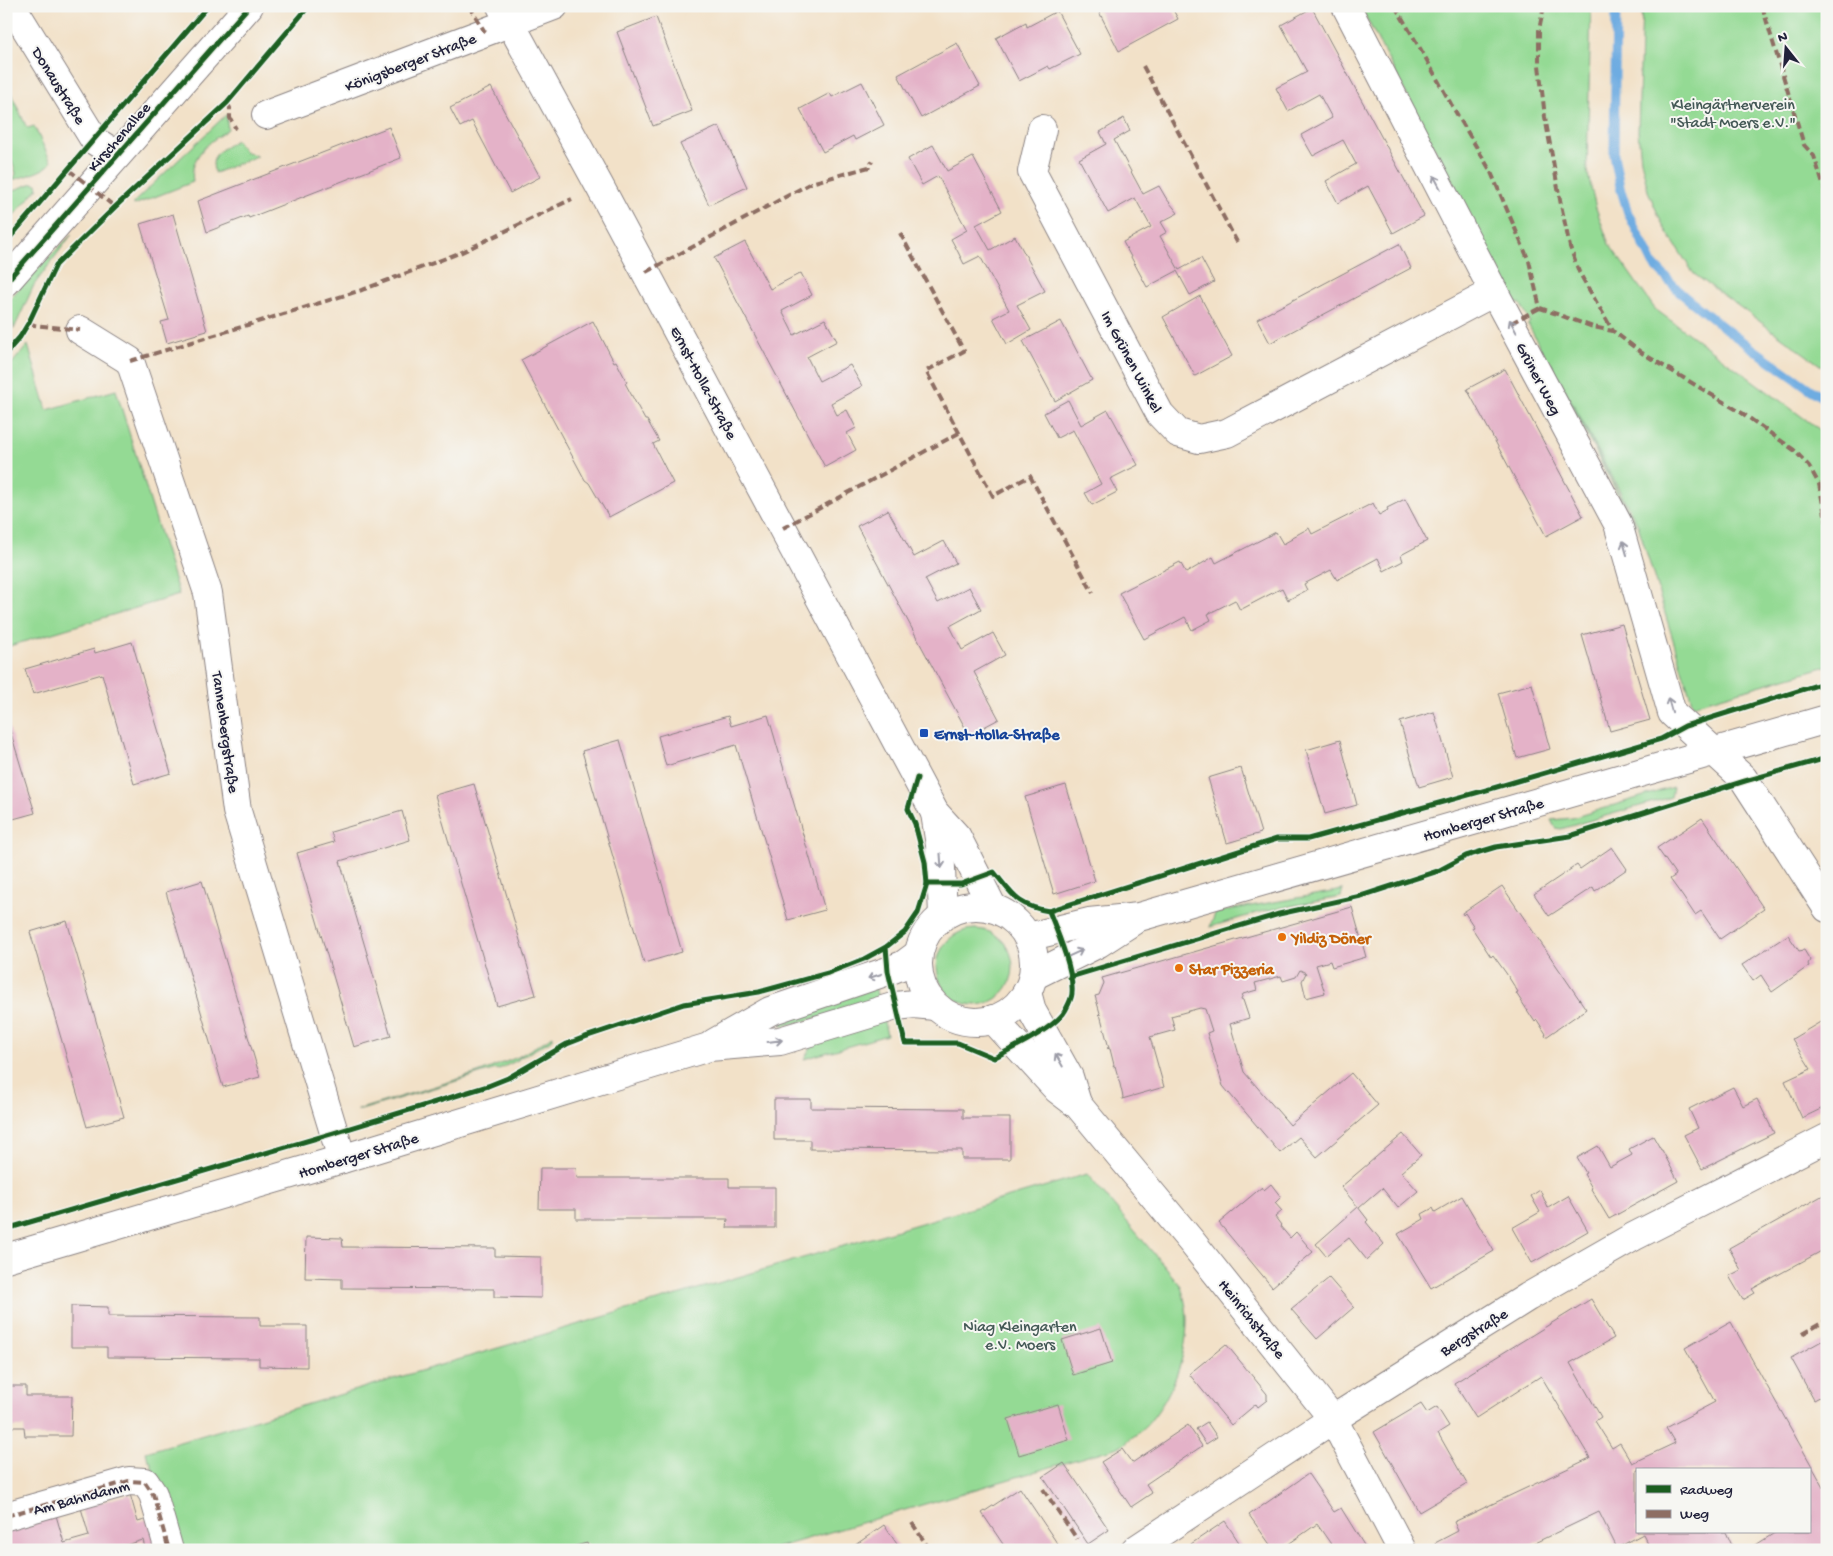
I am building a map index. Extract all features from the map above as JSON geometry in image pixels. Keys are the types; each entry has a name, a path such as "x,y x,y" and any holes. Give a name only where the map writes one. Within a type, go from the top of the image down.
{"street":[{"name":"Donaustraße","path":"12,6 95,141 117,155"},
{"name":"Kirschenallee","path":"6,282 249,6"},
{"name":"Königsberger Straße","path":"266,115 505,15 554,6"},
{"name":"Grüner Weg","path":"1346,6 1494,292 1618,524 1672,714 1743,778 1827,908"},
{"name":"Ernst-Holla-Straße","path":"505,15 605,195 935,813 957,838 993,908"},
{"name":"Im Grünen Winkel","path":"1042,129 1032,172 1160,414 1178,433 1199,439 1227,433 1494,292"},
{"name":"Tannenbergstraße","path":"80,330 130,361 208,594 237,810 342,1159"},
{"name":"Homberger Straße","path":"1028,937 1089,922 1139,917 1827,719"},
{"name":"Ernst-Holla-Straße","path":"935,813 940,845 943,915"},
{"path":"967,906 993,908 1007,914 1028,937 1034,962 1030,984 1018,1004 1006,1013 993,1019 978,1022 962,1020 948,1015 935,1006 927,997 918,976 918,954 923,939 931,926 943,915 967,906"},
{"name":"Homberger Straße","path":"1030,984 1139,917"},
{"name":"Homberger Straße","path":"709,1047 770,1011 888,971 903,965 918,954"},
{"name":"Heinrichstraße","path":"1030,984 1032,1011 1069,1077 1078,1105"},
{"name":"Homberger Straße","path":"6,1258 342,1159 709,1047 780,1041 896,1006 914,1004 935,1006"},
{"name":"Heinrichstraße","path":"993,1019 1057,1089 1078,1105 1191,1241 1333,1419 1402,1550"},
{"name":"Bergstraße","path":"1135,1550 1333,1419 1536,1292 1633,1237 1827,1138"},
{"name":"Am Bahndamm","path":"6,1516 129,1481 145,1482 153,1494 169,1550"}],"green space":[{"path":"1360,6 1591,6 1587,170 1596,208 1609,244 1655,309 1827,435 1827,666 1693,705 1638,525 1551,363 1635,524 1633,528 1623,504 1528,324 1530,322 1520,303 1517,304"},
{"name":"Kleingärtnerverein \"Stadt Moers e.V.\"","path":"1642,6 1827,6 1827,370 1694,274 1663,226 1648,191 1641,160 1638,132"},
{"path":"11,93 26,126 28,128 34,126 51,162 40,171 12,180 16,174 6,147 6,95"},
{"path":"227,114 228,129 208,145 197,157 194,164 193,182 134,205 134,202"},
{"path":"236,140 244,151 257,156 215,173 213,161 215,157 221,150"},
{"path":"33,183 37,184 38,188 6,224 6,193"},
{"path":"72,234 34,285 14,329 8,301"},
{"path":"28,345 47,410 116,390 179,595 6,647 6,370"},
{"path":"1673,787 1671,797 1561,829 1555,828 1551,820 1572,818"},
{"path":"1343,890 1341,897 1264,911 1210,927 1215,914 1228,910"},
{"path":"975,929 989,932 1002,940 1010,953 1013,967 1010,981 1002,994 989,1002 975,1005 961,1002 948,994 940,981 937,967 940,953 948,940 961,932"},
{"path":"875,986 879,1003 783,1026 781,1020"},
{"path":"883,1018 887,1035 804,1059 815,1041"},
{"path":"553,1036 553,1039 497,1070 357,1110 478,1073 518,1057"},
{"name":"Niag Kleingarten e.V. Moers","path":"1087,1174 1181,1286 1186,1311 1184,1349 1181,1363 1170,1390 1146,1426 1122,1446 769,1550 177,1550 146,1452"}],"building":[{"path":"1100,6 1171,6 1178,19 1119,51 1097,8"},
{"path":"1312,8 1424,216 1393,233 1368,186 1338,203 1326,181 1356,164 1343,140 1313,156 1301,135 1332,118 1319,94 1288,111 1276,88 1307,72 1281,25"},
{"path":"1057,11 1080,54 1050,69 1048,66 1019,81 996,38 1026,22 1027,27"},
{"path":"656,17 692,111 653,126 617,32"},
{"path":"957,43 980,86 921,118 898,75"},
{"path":"862,82 884,125 855,140 853,136 823,152 800,109 830,93 832,97"},
{"path":"491,87 540,177 510,193 472,121 460,127 450,108"},
{"path":"1124,118 1130,131 1114,140 1143,194 1159,186 1178,213 1161,222 1167,232 1160,236 1179,270 1201,258 1214,282 1190,295 1177,271 1147,287 1123,242 1151,227 1135,198 1108,213 1079,159 1106,144 1100,132"},
{"path":"719,126 747,187 709,205 680,144"},
{"path":"389,127 401,158 249,218 248,216 207,232 198,201"},
{"path":"933,145 947,171 973,157 1002,211 976,225 990,250 1015,236 1045,291 1017,305 1031,330 1007,344 993,318 1009,310 980,256 964,264 951,239 967,230 938,176 922,185 908,159"},
{"path":"173,214 207,331 167,343 161,322 169,320 140,224"},
{"path":"745,242 770,289 801,273 812,295 782,311 794,335 825,319 837,341 807,357 819,381 850,365 862,386 831,403 837,415 847,410 856,428 847,433 856,450 825,467 714,258"},
{"path":"1399,244 1411,268 1270,343 1257,319"},
{"path":"1200,296 1232,356 1195,376 1163,317"},
{"path":"593,321 614,362 616,361 627,382 625,383 645,420 647,420 659,441 653,444 673,483 609,517 589,483 585,480 521,360"},
{"path":"1061,321 1092,380 1055,401 1023,341"},
{"path":"1505,369 1583,516 1546,536 1467,389"},
{"path":"1068,400 1081,425 1108,410 1138,465 1110,479 1117,492 1092,505 1085,493 1101,484 1073,430 1057,438 1044,413"},
{"path":"1405,499 1427,541 1401,555 1403,561 1384,571 1378,558 1337,580 1331,570 1304,584 1307,590 1288,600 1282,588 1240,610 1235,600 1208,614 1211,620 1192,630 1185,617 1144,639 1119,593 1180,562 1186,573 1213,557 1216,563 1276,532 1283,544 1309,528 1312,534 1373,503 1379,515 1388,510 1387,508"},
{"path":"888,510 914,557 944,541 956,563 925,579 938,603 969,587 981,609 950,626 962,650 993,633 1005,655 974,672 999,719 969,735 857,526"},
{"path":"1622,624 1650,720 1610,731 1582,635"},
{"path":"132,642 171,773 134,784 102,674 33,694 25,669 94,649 95,653"},
{"path":"1532,684 1550,749 1517,758 1498,693"},
{"path":"1434,712 1453,777 1419,787 1400,722"},
{"path":"768,715 825,910 788,920 736,745 666,766 658,736 728,716 731,726"},
{"path":"6,717 35,813 6,821"},
{"path":"620,740 682,952 644,963 582,751"},
{"path":"1340,740 1357,805 1325,814 1306,750"},
{"path":"1241,768 1261,833 1227,843 1208,778"},
{"path":"474,784 536,995 497,1006 435,795"},
{"path":"1066,785 1095,881 1054,894 1025,797"},
{"path":"402,811 410,840 340,861 391,1036 354,1047 297,853 334,842 331,832"},
{"path":"1702,818 1764,909 1720,939 1701,911 1695,915 1670,879 1676,875 1657,848"},
{"path":"1612,847 1627,869 1595,891 1593,887 1549,916 1534,894 1577,865 1580,869"},
{"path":"202,881 260,1077 223,1087 166,892"},
{"path":"1502,886 1586,1009 1546,1037 1537,1020 1535,1022 1516,993 1518,992 1506,973 1493,955 1491,957 1472,928 1474,927 1465,913 1463,915 1462,913"},
{"path":"1352,907 1366,957 1332,967 1330,961 1316,965 1325,993 1306,998 1302,981 1306,973 1300,970 1296,977 1283,981 1281,976 1255,983 1257,990 1243,994 1241,999 1249,1018 1230,1024 1244,1072 1290,1125 1351,1073 1378,1105 1317,1157 1299,1137 1280,1153 1223,1086 1207,1033 1212,1031 1205,1009 1200,1008 1171,1016 1175,1030 1150,1037 1164,1087 1122,1099 1115,1066 1113,1067 1110,1049 1107,1048 1109,1048 1100,1014 1098,1015 1100,1013 1095,996 1099,995 1104,983 1102,978"},
{"path":"67,921 124,1117 87,1127 30,932"},
{"path":"1788,935 1799,951 1804,950 1810,960 1809,966 1772,992 1761,975 1753,981 1742,965"},
{"path":"1827,971 1827,987 1822,978"},
{"path":"1827,1018 1827,1106 1802,1118 1785,1081 1811,1069 1792,1039"},
{"path":"1733,1087 1743,1106 1757,1099 1774,1133 1702,1169 1684,1135 1698,1128 1689,1109"},
{"path":"774,1099 811,1099 811,1108 963,1109 963,1118 1010,1118 1010,1159 962,1159 962,1150 810,1149 810,1140 774,1140"},
{"path":"1403,1134 1421,1155 1401,1172 1418,1191 1398,1208 1382,1188 1359,1208 1341,1187"},
{"path":"1653,1136 1678,1181 1609,1219 1591,1189 1584,1174 1586,1173 1577,1158 1598,1146 1610,1167 1632,1155 1629,1149"},
{"path":"540,1168 576,1168 577,1178 729,1178 729,1187 775,1187 775,1228 727,1228 728,1219 576,1219 576,1209 539,1209"},
{"path":"1271,1184 1281,1197 1275,1203 1282,1211 1275,1217 1280,1226 1290,1238 1296,1232 1313,1252 1272,1287 1219,1223 1262,1187 1264,1190"},
{"path":"1540,1190 1548,1208 1568,1196 1588,1231 1532,1263 1512,1228 1540,1212 1531,1196"},
{"path":"1827,1193 1827,1248 1752,1289 1755,1293 1743,1300 1729,1276 1741,1270 1729,1248"},
{"path":"1462,1196 1494,1251 1431,1288 1398,1234 1424,1219 1422,1214 1433,1208 1435,1212"},
{"path":"1358,1207 1368,1220 1366,1222 1384,1244 1367,1260 1349,1238 1326,1256 1316,1244"},
{"path":"306,1237 342,1238 343,1247 495,1248 495,1256 541,1257 541,1298 494,1297 494,1289 342,1288 342,1279 305,1278"},
{"path":"1329,1278 1354,1307 1317,1339 1291,1309"},
{"path":"1591,1299 1614,1338 1570,1363 1601,1417 1595,1421 1612,1448 1620,1443 1632,1463 1675,1443 1666,1428 1715,1402 1685,1348 1731,1322 1827,1493 1827,1550 1748,1550 1773,1534 1810,1534 1810,1468 1636,1468 1636,1534 1643,1534 1617,1548 1599,1512 1520,1550 1439,1550 1435,1543 1458,1531 1454,1522 1590,1458 1541,1376 1476,1418 1454,1383"},
{"path":"71,1306 108,1307 108,1316 260,1317 260,1326 307,1326 307,1367 259,1366 259,1358 107,1357 107,1347 71,1347"},
{"path":"1101,1328 1112,1363 1073,1375 1062,1340"},
{"path":"1827,1338 1827,1393 1814,1400 1791,1358"},
{"path":"1226,1344 1267,1394 1267,1400 1258,1407 1256,1404 1231,1425 1189,1374"},
{"path":"6,1386 26,1386 26,1396 72,1396 71,1436 25,1436 24,1427 6,1427"},
{"path":"1058,1404 1069,1440 1019,1455 1008,1419"},
{"path":"1421,1404 1427,1413 1437,1407 1449,1426 1438,1433 1467,1484 1419,1512 1374,1432"},
{"path":"1207,1422 1217,1437 1206,1444 1196,1429"},
{"path":"1188,1425 1202,1446 1146,1484 1152,1493 1131,1507 1101,1462 1122,1449 1132,1463"},
{"path":"1064,1463 1109,1530 1088,1544 1043,1477"},
{"path":"1308,1474 1334,1512 1341,1508 1367,1550 1335,1550 1317,1524 1280,1550 1274,1550 1249,1515"},
{"path":"1020,1488 1060,1550 1007,1550 982,1513"},
{"path":"130,1494 138,1522 151,1518 158,1544 145,1548 143,1540 110,1550 6,1550 6,1526 55,1512 64,1543 89,1536 81,1508"},
{"path":"1225,1521 1244,1550 1186,1550 1185,1548"},
{"path":"884,1525 901,1550 848,1550"},
{"path":"1643,1534 1727,1534 1734,1550 1651,1550"},
{"path":"587,1543 589,1550 564,1550 564,1549"}],"waterway":[{"path":"1616,6 1614,155 1620,187 1628,213 1653,264 1684,296 1732,334 1827,401"}],"marked path":[{"path":"469,6 485,32"},
{"path":"1395,6 1490,170 1529,261 1540,308 1593,327 1613,331 1642,353 1742,413 1794,450 1809,466 1819,484 1827,524"},
{"path":"1544,6 1539,30 1539,65 1545,117 1561,205 1570,247 1579,272 1613,331"},
{"path":"1762,6 1804,145 1814,156 1827,197"},
{"path":"1143,66 1237,242"},
{"path":"227,103 230,108 230,118 236,129"},
{"path":"646,272 811,183 869,167 872,161"},
{"path":"69,170 115,207"},
{"path":"130,361 362,290 462,252 572,199"},
{"path":"900,233 964,351 926,371 993,496 1030,476 1093,593"},
{"path":"1511,323 1540,308"},
{"path":"29,322 34,325 80,330"},
{"path":"783,528 959,433"},
{"path":"1802,1334 1827,1320"},
{"path":"6,1516 129,1481 145,1482 153,1494 169,1550"},
{"path":"1043,1489 1077,1539"},
{"path":"912,1523 930,1550"}],"cycle path":[{"path":"6,242 208,6"},
{"path":"6,282 249,6"},
{"path":"6,353 20,337 29,322 56,265 115,207 227,103 309,6"},
{"path":"1049,911 1277,839 1308,839 1661,739 1685,726 1827,682"},
{"path":"1070,977 1279,914 1361,896 1438,871 1466,856 1496,847 1570,836 1745,781 1827,758"},
{"path":"6,1229 488,1086 508,1078 567,1044 684,1004 759,992 828,973 864,959 886,947 905,932 918,913 927,884 925,862 915,824 908,809 917,778"},
{"path":"886,947 888,971 905,1043 958,1043 994,1058 1040,1032 1057,1020 1064,1012 1072,995 1072,984 1064,951 1049,911 1023,903 1011,893 994,872 961,884 927,884"}],"place":[{"name":"Ernst-Holla-Straße","path":"924,733"},
{"name":"Yildiz Döner","path":"1282,937"},
{"name":"Star Pizzeria","path":"1179,968"}]}
